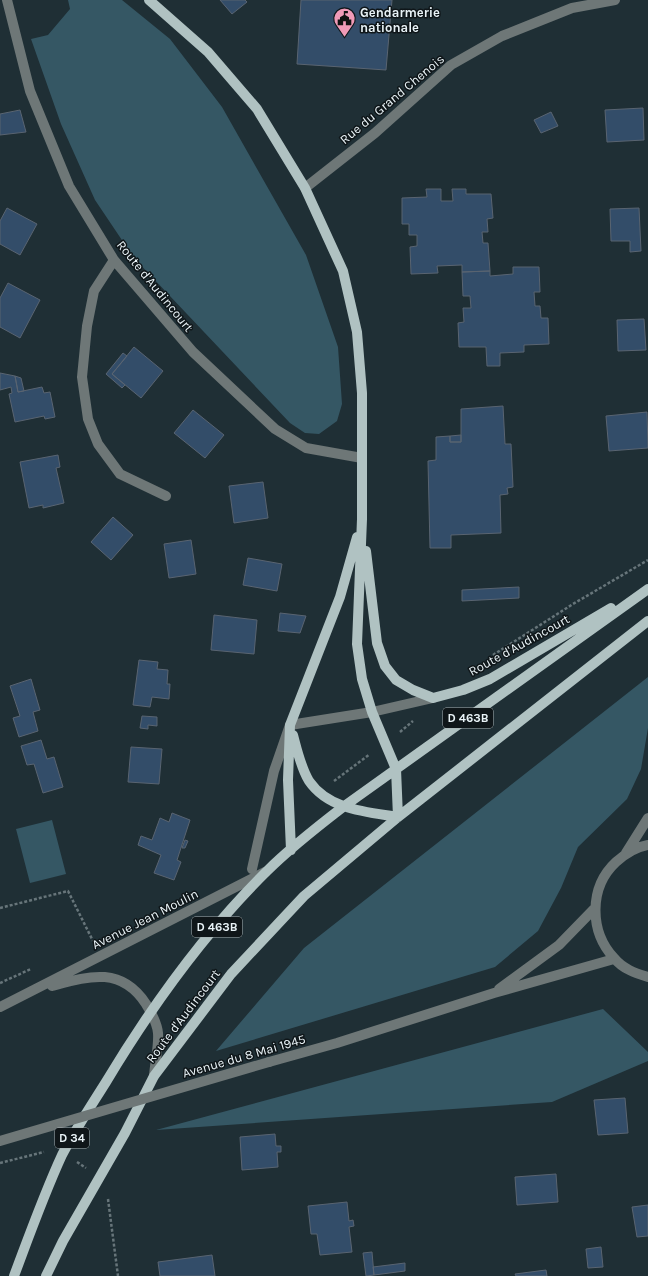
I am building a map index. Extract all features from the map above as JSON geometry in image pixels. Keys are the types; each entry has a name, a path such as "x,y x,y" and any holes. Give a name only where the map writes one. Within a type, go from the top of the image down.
{"main road":[{"path":"149,0 208,52 257,109 305,188 343,271 355,324 362,393 362,519 357,644 362,679 372,712 396,769 398,817 343,807 319,793 309,780 302,765 290,726"},
{"path":"362,519 376,643 385,666 396,680 413,690 433,698"},
{"path":"291,850 288,780 290,726 340,597 362,519"},
{"name":"Route d'Audincourt","path":"433,698 463,690 490,679 648,588"},
{"name":"Route d'Audincourt","path":"14,1276 39,1209 63,1154 125,1050 172,981 234,907 267,871 343,807 648,588"},
{"name":"Route d'Audincourt","path":"46,1276 63,1241 125,1133 154,1076 231,974 304,896 398,817 648,621"}],"street":[{"name":"Route d'Audincourt","path":"7,0 30,91 69,186 114,260 193,352 276,429 306,448 362,458"},
{"name":"Rue du Grand Chenois","path":"305,188 375,133 451,65 502,36 572,8 615,0"},
{"path":"114,260 94,291 87,326 82,377 88,419 98,444 120,474 166,496"},
{"path":"252,869 274,771 290,726 372,712 433,698"},
{"path":"626,854 648,818"},
{"path":"648,845 626,854 609,868 599,887 594,909 596,927 614,959 630,971 648,978"},
{"name":"Avenue Jean Moulin","path":"0,1007 267,871"},
{"name":"Avenue du 8 Mai 1945","path":"494,993 559,945 594,909"},
{"name":"Avenue du 8 Mai 1945","path":"0,1141 337,1043 494,993 614,959"},
{"name":"Avenue Jean Moulin","path":"35,990 87,977 104,976 122,981 141,997 151,1012 158,1032 154,1076"}],"path":[{"path":"486,659 573,604 648,560"},
{"path":"319,793 385,742"},
{"path":"0,908 68,891 93,941"},
{"path":"63,1154 100,1175 108,1200 118,1276"},
{"path":"0,1163 26,1156"}],"shaded area":[{"path":"68,0 122,0 170,39 222,107 306,255 338,347 342,404 337,421 319,434 305,433 290,423 134,258 95,200 61,124 31,39 48,35 70,9"},
{"path":"648,677 648,728 641,769 627,799 578,847 561,888 538,931 495,967 216,1051 304,948"},
{"path":"52,820 66,874 30,883 16,829"},
{"path":"603,1009 648,1052 648,1061 552,1102 156,1130"}],"building":[{"path":"220,0 245,0 247,2 232,14"},
{"name":"Gendarmerie nationale","path":"301,0 392,0 386,70 297,64"},
{"path":"643,108 644,140 607,142 605,110"},
{"path":"20,110 26,132 0,135 0,114"},
{"path":"551,112 558,126 541,133 534,120"},
{"path":"426,189 441,189 441,201 453,201 452,189 466,189 466,194 491,194 493,218 487,219 488,232 482,232 483,243 488,243 490,271 462,272 462,265 437,266 438,273 411,274 410,247 417,246 417,235 409,235 409,224 402,224 402,198 427,197"},
{"path":"7,208 37,224 20,255 0,244 0,221"},
{"path":"639,208 641,251 630,252 630,241 611,241 610,209"},
{"path":"513,267 539,267 540,292 534,292 535,306 540,306 541,318 548,318 549,344 524,345 524,352 500,353 500,366 487,366 486,347 459,347 458,323 464,322 463,308 471,308 470,296 463,296 462,272 490,271 490,276 513,274"},
{"path":"8,283 40,300 20,338 0,327 0,298"},
{"path":"644,319 646,350 618,351 617,320"},
{"path":"134,347 163,371 141,398 112,374"},
{"path":"123,353 127,356 112,374 125,385 122,388 106,374"},
{"path":"0,373 15,376 18,392 42,387 44,393 50,392 55,417 45,419 44,416 15,422 9,394 12,393 11,387 0,390"},
{"path":"15,376 21,378 24,391 18,392"},
{"path":"503,406 505,444 511,444 513,487 507,488 508,494 500,495 501,533 451,535 451,548 430,548 428,461 436,460 436,437 450,436 450,442 461,442 461,409"},
{"path":"193,410 224,435 205,458 174,433"},
{"path":"647,412 648,448 609,451 606,416"},
{"path":"461,435 461,442 450,442 450,436"},
{"path":"58,455 60,467 56,468 64,503 43,508 43,505 29,508 20,462"},
{"path":"263,482 268,518 234,523 229,486"},
{"path":"113,517 133,535 111,560 91,542"},
{"path":"191,540 196,574 169,578 164,544"},
{"path":"248,558 282,564 277,591 243,585"},
{"path":"519,587 519,598 462,601 462,590"},
{"path":"280,613 306,616 300,633 278,631"},
{"path":"214,615 257,620 254,654 211,650"},
{"path":"139,660 158,662 157,669 168,670 167,684 170,684 169,699 152,697 150,707 133,705"},
{"path":"31,679 40,710 33,712 38,731 19,737 13,718 20,716 10,686"},
{"path":"142,716 157,717 157,726 148,725 148,729 140,728"},
{"path":"41,740 47,759 54,757 63,787 43,793 34,764 27,765 21,746"},
{"path":"131,747 162,749 159,784 128,782"},
{"path":"172,813 190,820 177,860 181,862 174,880 154,873 161,855 138,845 141,836 152,840 160,818 169,822"},
{"path":"185,840 188,841 185,848 182,848"},
{"path":"625,1098 628,1133 598,1135 594,1100"},
{"path":"275,1134 276,1146 281,1146 281,1152 277,1152 278,1167 242,1170 240,1137"},
{"path":"556,1174 558,1202 517,1205 515,1177"},
{"path":"347,1202 349,1221 353,1220 354,1226 349,1227 352,1252 320,1255 317,1234 311,1234 308,1206"},
{"path":"648,1205 648,1236 637,1237 632,1207"},
{"path":"601,1247 603,1267 588,1268 586,1249"},
{"path":"372,1252 374,1275 366,1276 363,1253"},
{"path":"212,1255 215,1276 160,1276 158,1262"},
{"path":"405,1263 405,1271 374,1275 373,1267"},
{"path":"546,1270 547,1276 516,1276 515,1274"}],"place":[{"name":"Gendarmerie nationale","path":"344,38"}]}
